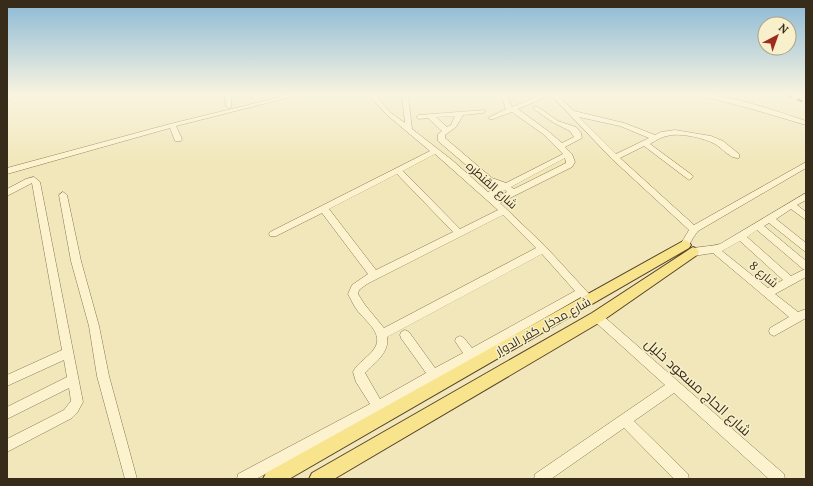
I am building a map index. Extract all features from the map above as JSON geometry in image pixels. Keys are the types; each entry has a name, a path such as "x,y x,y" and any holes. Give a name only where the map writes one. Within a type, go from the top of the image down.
{"main road":[{"name":"شارع مدخل كفر الدوار","path":"272,479 436,379 586,296 689,248"},
{"name":"شارع مدخل كفر الدوار","path":"318,479 338,473 597,317 689,248"}],"street":[{"path":"7,166 104,138 183,118"},
{"path":"7,171 202,118"},
{"name":"شارع القنطره","path":"395,118 504,211 543,248 586,296"},
{"path":"407,118 409,130"},
{"path":"432,118 447,131"},
{"path":"458,118 456,123 442,134 441,139 489,180 506,186 512,192"},
{"path":"491,199 512,192 569,165 570,158 561,146 525,118"},
{"path":"549,118 572,129 579,137 561,146"},
{"path":"577,118 615,157 694,230"},
{"path":"590,118 622,124 655,138"},
{"path":"791,118 806,122"},
{"path":"797,118 806,122"},
{"path":"536,127 552,120"},
{"path":"543,132 561,124"},
{"path":"172,125 178,139"},
{"path":"615,157 664,134 675,132 701,135 716,140 736,156"},
{"path":"644,143 689,177"},
{"path":"273,234 435,151"},
{"path":"491,199 506,186 532,172 570,158"},
{"path":"7,446 68,414 77,402 36,182 33,180 29,165"},
{"name":"شارع مدخل كفر الدوار","path":"806,165 694,230 689,236 689,248 714,249 722,247 806,196"},
{"path":"541,168 549,174"},
{"path":"398,170 459,233"},
{"path":"532,172 539,178"},
{"path":"7,193 33,180"},
{"path":"516,181 523,187"},
{"path":"63,195 76,261 94,326 103,376 131,479"},
{"path":"791,205 806,217"},
{"path":"323,208 375,276"},
{"path":"379,406 360,378 359,372 379,351 382,343 382,334 361,308 353,294 355,288 375,276 504,211"},
{"path":"769,218 806,248"},
{"path":"758,226 805,272 767,293"},
{"path":"740,236 790,281"},
{"path":"382,334 543,248"},
{"name":"شارع 8","path":"714,249 767,293 801,315"},
{"path":"774,331 801,315"},
{"name":"شارع الحاج مسعود خليل","path":"597,317 779,479"},
{"path":"243,479 379,406 436,379 405,335"},
{"path":"460,341 474,358"},
{"path":"7,381 68,353"},
{"path":"7,413 73,380"},
{"path":"540,479 674,386"},
{"path":"624,420 680,478"}]}
